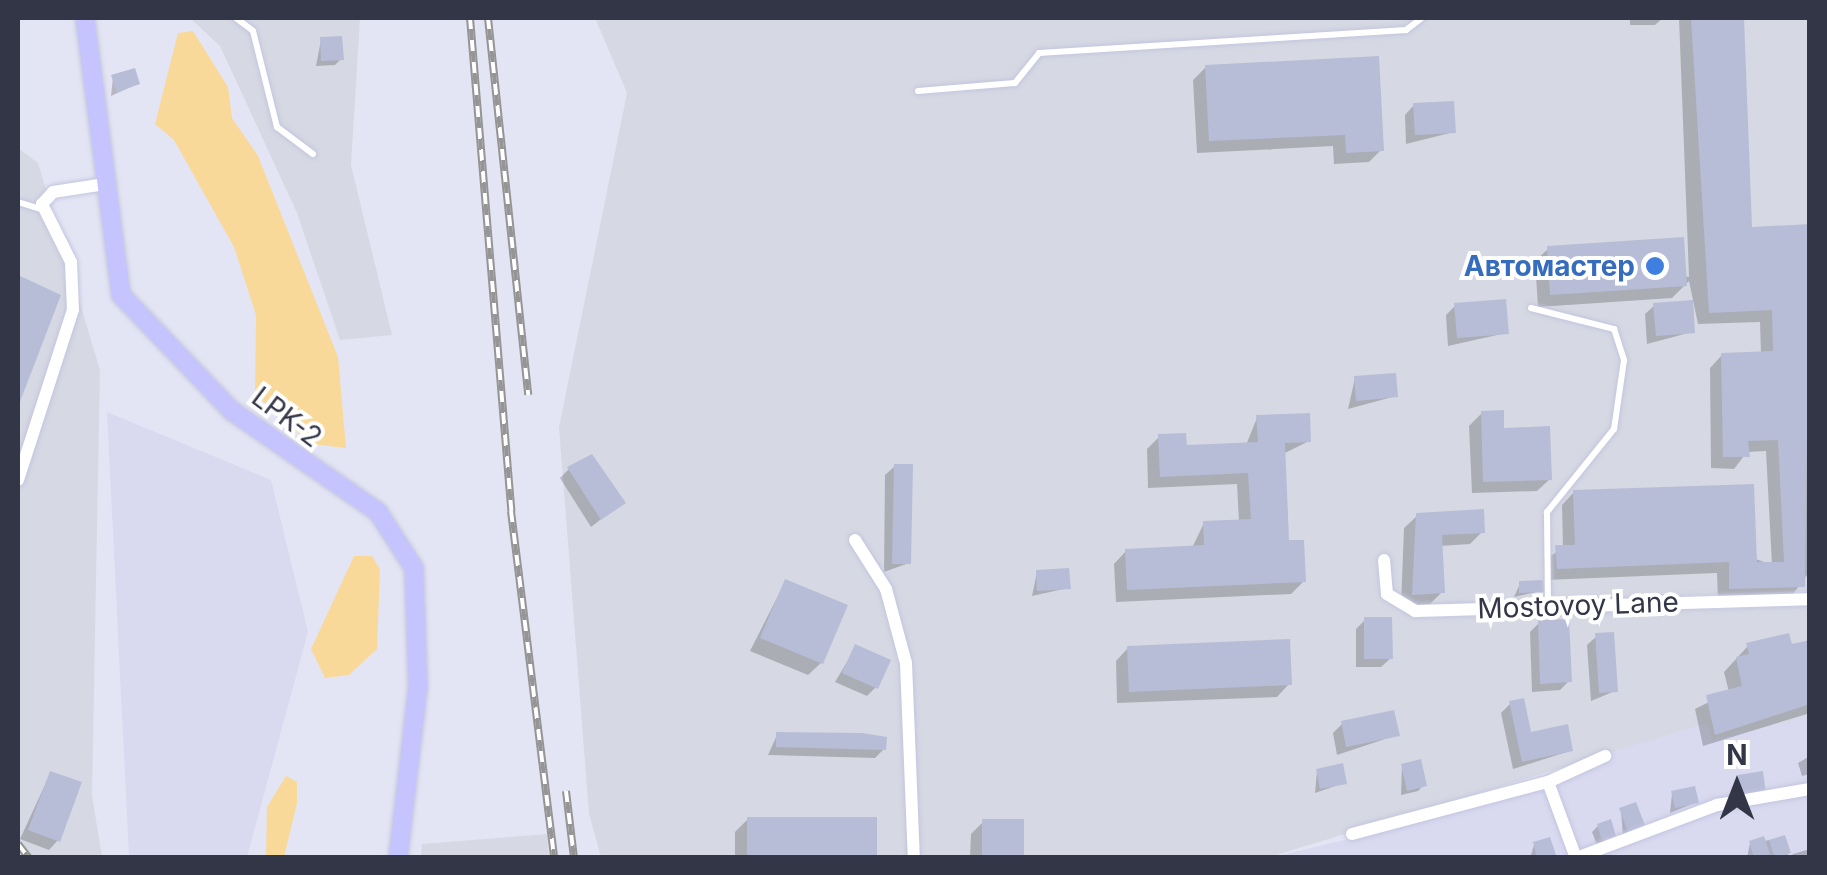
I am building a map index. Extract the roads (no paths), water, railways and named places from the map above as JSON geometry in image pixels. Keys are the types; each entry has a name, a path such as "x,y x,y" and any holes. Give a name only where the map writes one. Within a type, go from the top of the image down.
{"street":[{"name":"LPK-2","path":"85,18 115,274 136,314 232,411 378,512 414,568 418,686 398,858"},
{"path":"18,480 74,298 71,262 41,209 53,192 105,184"},
{"path":"855,540 886,589 906,663 904,783 914,858"},
{"name":"Mostovoy Lane","path":"1384,560 1387,594 1414,611 1810,599"},
{"path":"1352,834 1548,782 1606,756"},
{"path":"1548,782 1576,858 1718,804 1810,789"}],"lane":[{"path":"236,18 252,31 277,128 312,154"},
{"path":"918,91 1015,82 1039,52 1406,30 1422,18"},
{"path":"18,202 41,209"},
{"path":"1531,308 1614,328 1624,360 1614,429 1547,512 1548,605"}],"railway":[{"path":"470,18 511,511 554,858"},
{"path":"488,18 528,395"},
{"path":"566,791 574,858"},
{"path":"18,844 29,858"}],"place":[{"name":"Автомастер","path":"1655,266"}]}
